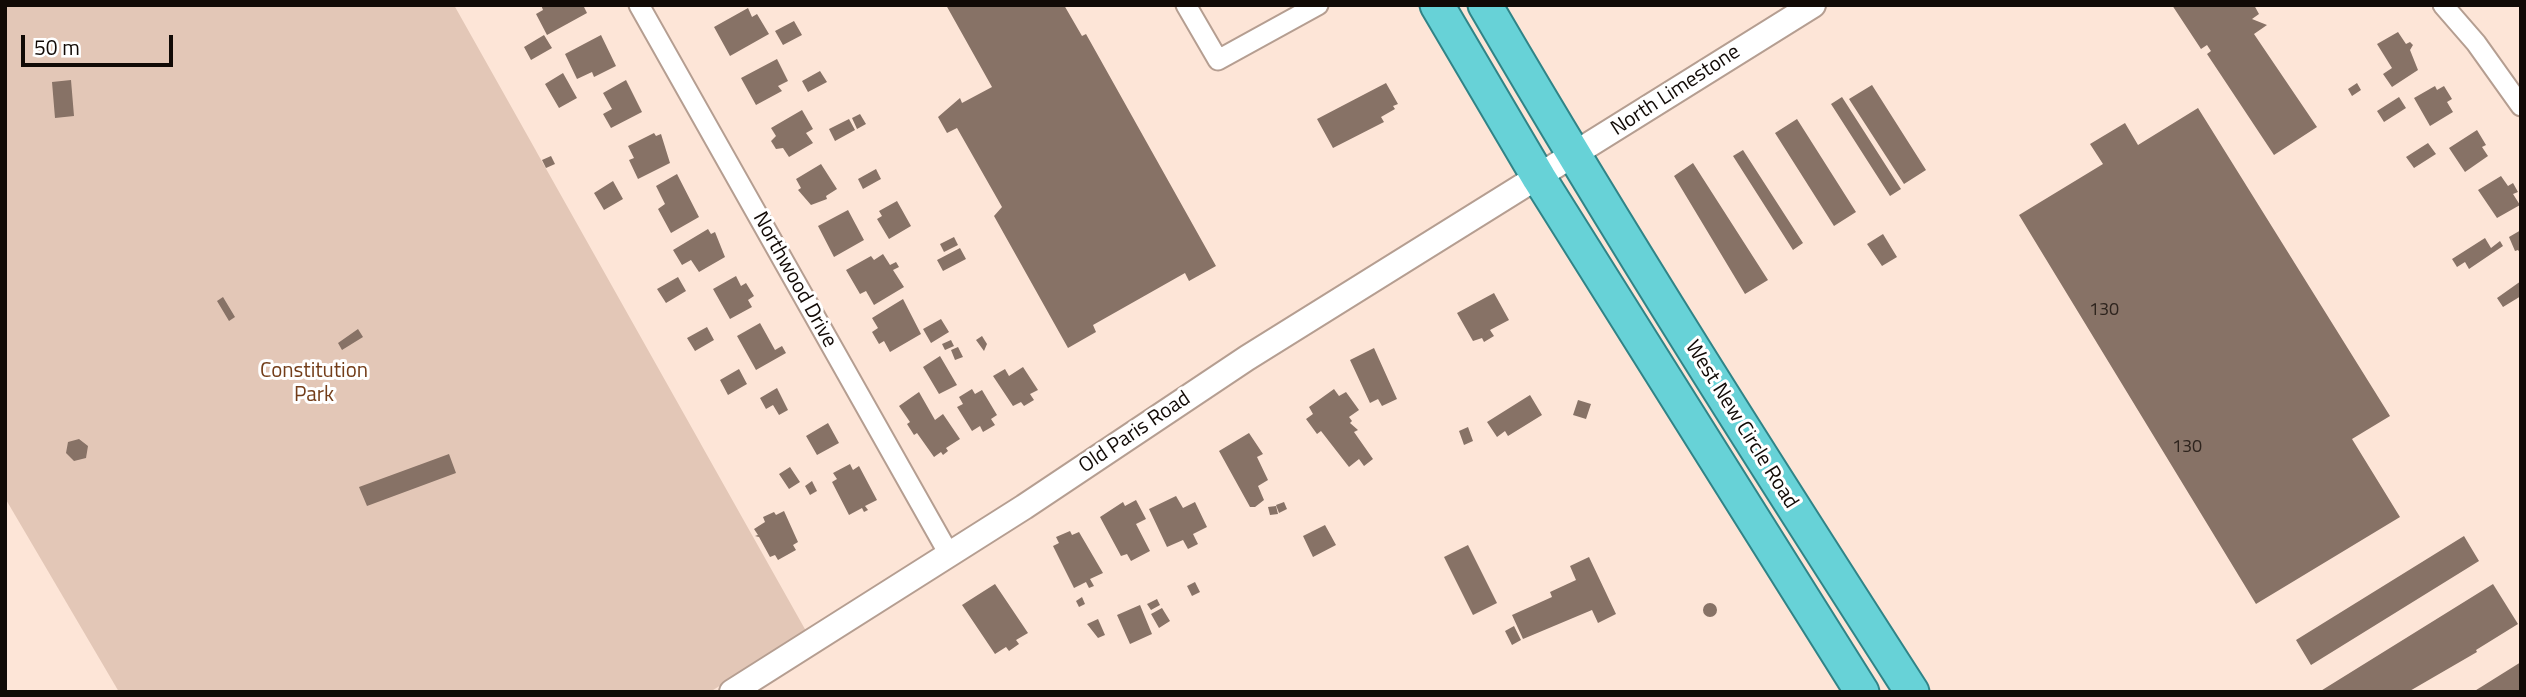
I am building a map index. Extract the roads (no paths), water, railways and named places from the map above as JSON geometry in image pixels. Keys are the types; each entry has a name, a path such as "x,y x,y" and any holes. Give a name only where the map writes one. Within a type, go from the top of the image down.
{"highway":[{"name":"West New Circle Road","path":"1437,5 1539,178 1862,692"},
{"name":"West New Circle Road","path":"1485,5 1573,157 1912,692"}],"street":[{"name":"Northwood Drive","path":"639,5 949,554"},
{"path":"1186,5 1218,61 1318,5"},
{"name":"North Limestone","path":"1539,178 1813,5"},
{"path":"2443,5 2476,43 2521,106"},
{"name":"Old Paris Road","path":"732,692 949,554 1247,358 1539,178"}],"park label":[{"name":"Constitution Park","path":"314,384"}]}
